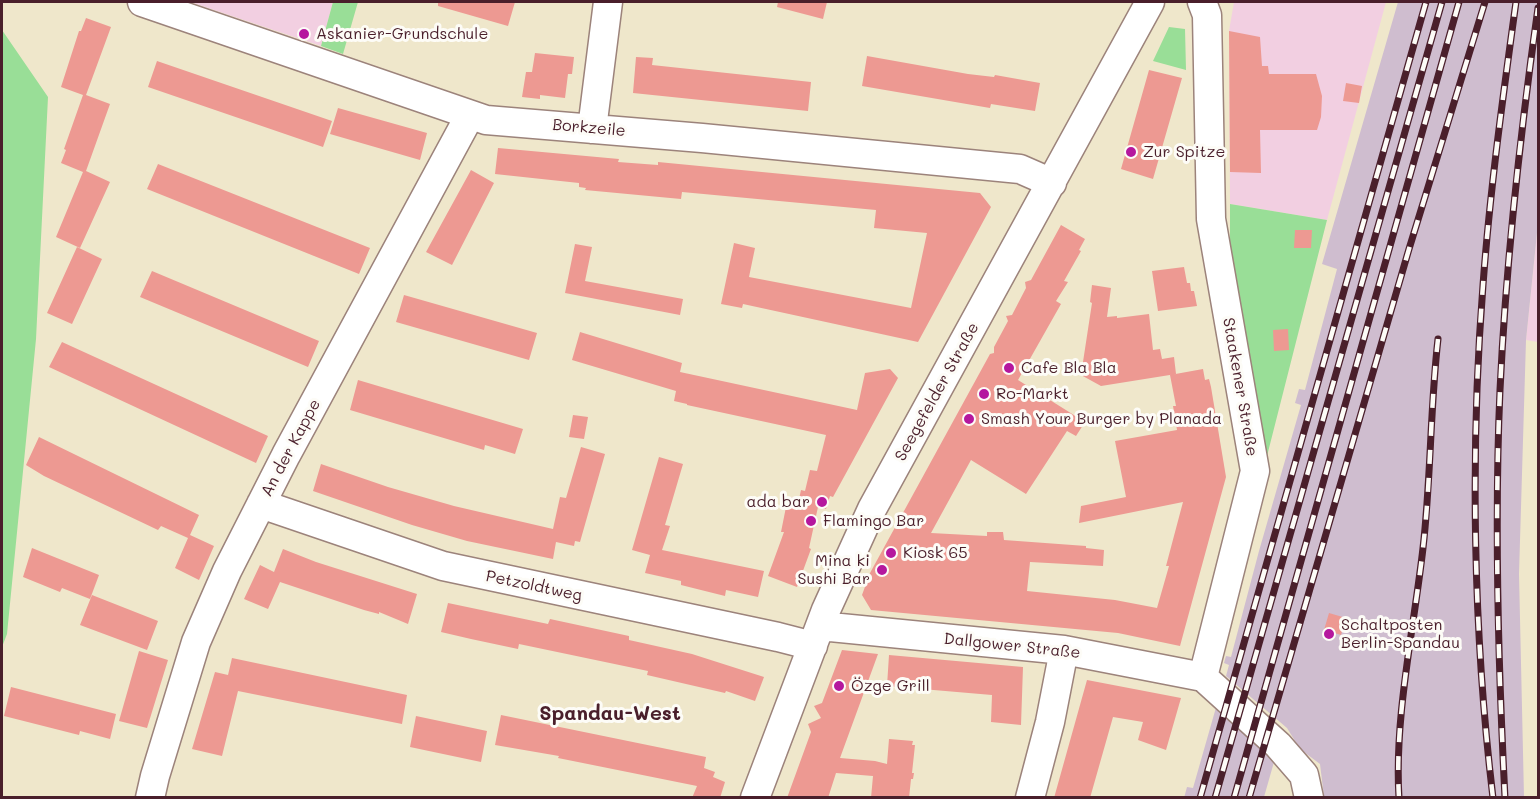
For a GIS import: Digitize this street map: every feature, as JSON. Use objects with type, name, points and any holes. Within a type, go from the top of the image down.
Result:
[{"type":"street","name":"Borkzeile","points":[[142,2],[486,120],[1020,169],[1052,183]]},
{"type":"street","points":[[592,129],[608,2]]},
{"type":"street","name":"Seegefelder Straße","points":[[755,798],[817,636],[872,509],[1150,2]]},
{"type":"street","name":"Staakener Straße","points":[[1202,2],[1207,15],[1211,219],[1255,471],[1203,677]]},
{"type":"street","name":"An der Kappe","points":[[150,798],[196,642],[227,571],[470,116]]},
{"type":"street","name":"Petzoldtweg","points":[[261,504],[443,566],[778,637],[817,636]]},
{"type":"street","name":"Dallgower Straße","points":[[817,636],[1064,650],[1203,677]]},
{"type":"street","points":[[1030,798],[1050,722],[1064,650]]},
{"type":"street","points":[[1203,677],[1278,745],[1304,775],[1309,798]]},
{"type":"shaded area","name":"Askanier-Grundschule","points":[[190,2],[333,2],[321,46]]},
{"type":"shaded area","points":[[1234,2],[1386,2],[1327,220],[1230,204],[1229,31]]},
{"type":"shaded area","points":[[1398,2],[1538,2],[1538,223],[1526,340],[1519,574],[1524,797],[1324,797],[1320,764],[1300,749],[1287,728],[1226,676],[1229,665],[1224,663],[1226,656],[1231,657],[1301,405],[1295,403],[1299,389],[1305,390],[1337,269],[1322,264]]},
{"type":"shaded area","points":[[1538,223],[1538,342],[1526,340]]},
{"type":"shaded area","points":[[1217,704],[1276,755],[1264,797],[1184,798],[1187,787],[1193,788]]},
{"type":"green space","points":[[333,2],[358,2],[343,54],[321,46]]},
{"type":"green space","points":[[1169,27],[1185,29],[1186,70],[1153,61]]},
{"type":"green space","points":[[2,30],[48,97],[36,339],[7,634],[2,647]]},
{"type":"green space","points":[[1230,204],[1327,220],[1267,456],[1230,248]]},
{"type":"building","points":[[438,2],[515,2],[508,26],[438,6]]},
{"type":"building","points":[[778,2],[827,2],[823,19],[777,7]]},
{"type":"building","points":[[86,18],[111,27],[86,95],[110,104],[86,171],[110,182],[80,248],[56,237],[83,172],[61,163],[83,95],[61,87],[79,31]]},
{"type":"building","points":[[1229,31],[1260,37],[1262,66],[1268,66],[1269,74],[1316,74],[1322,96],[1321,117],[1317,130],[1260,130],[1261,173],[1230,172]]},
{"type":"building","points":[[535,53],[574,57],[572,74],[568,74],[565,98],[540,95],[540,99],[522,97],[526,72],[532,72]]},
{"type":"building","points":[[867,56],[968,74],[994,77],[995,75],[1040,83],[1035,111],[991,104],[990,108],[862,86]]},
{"type":"building","points":[[636,57],[653,58],[652,65],[811,82],[808,111],[633,93]]},
{"type":"building","points":[[157,61],[332,121],[323,147],[148,87]]},
{"type":"building","points":[[1149,70],[1182,78],[1153,179],[1121,169]]},
{"type":"building","points":[[1346,83],[1362,86],[1359,103],[1343,101]]},
{"type":"building","points":[[338,108],[427,133],[420,160],[330,134]]},
{"type":"building","points":[[498,148],[619,159],[618,162],[658,165],[658,162],[980,193],[991,207],[918,342],[743,304],[742,308],[721,304],[734,243],[755,248],[749,277],[911,308],[927,233],[874,228],[876,210],[682,192],[681,199],[585,190],[586,188],[579,187],[579,183],[495,174]]},
{"type":"building","points":[[158,164],[370,248],[359,274],[147,189]]},
{"type":"building","points":[[471,170],[494,183],[452,265],[426,252]]},
{"type":"building","points":[[1061,225],[1085,239],[1064,281],[1068,282],[1056,301],[1061,304],[1018,380],[1085,422],[1076,436],[1067,431],[1026,494],[971,460],[931,533],[987,536],[987,532],[1003,532],[1004,540],[1086,546],[1086,548],[1104,550],[1103,566],[1030,562],[1027,591],[1115,600],[1157,608],[1183,502],[1079,523],[1081,506],[1126,497],[1115,441],[1177,430],[1173,406],[1176,406],[1170,375],[1203,369],[1205,380],[1209,379],[1211,387],[1226,477],[1180,646],[1118,633],[871,610],[862,595],[870,573],[990,354],[994,353],[994,347],[1008,321],[1006,316],[1012,315],[1026,288],[1025,282],[1031,280]]},
{"type":"building","points":[[1295,230],[1312,230],[1311,248],[1294,248]]},
{"type":"building","points":[[575,244],[592,247],[585,281],[683,299],[680,315],[565,293]]},
{"type":"building","points":[[77,247],[102,259],[72,324],[47,313]]},
{"type":"building","points":[[1184,267],[1187,283],[1190,283],[1191,291],[1194,291],[1197,306],[1158,311],[1152,271]]},
{"type":"building","points":[[152,271],[319,341],[308,367],[140,297]]},
{"type":"building","points":[[1092,285],[1111,288],[1107,317],[1149,314],[1153,350],[1160,349],[1162,359],[1174,357],[1176,374],[1101,386],[1081,375],[1092,303],[1090,302]]},
{"type":"building","points":[[404,295],[537,333],[529,360],[396,322]]},
{"type":"building","points":[[1288,329],[1289,350],[1274,351],[1273,330]]},
{"type":"building","points":[[580,332],[682,363],[680,372],[857,410],[865,373],[890,369],[898,378],[833,497],[830,496],[826,509],[818,507],[809,548],[811,549],[797,587],[768,576],[784,532],[781,532],[788,497],[799,499],[801,490],[805,491],[810,470],[817,471],[826,435],[687,405],[674,401],[676,391],[572,360]]},
{"type":"building","points":[[62,342],[268,436],[256,463],[49,367]]},
{"type":"building","points":[[358,380],[523,429],[515,454],[485,445],[484,450],[350,410]]},
{"type":"building","points":[[573,415],[588,417],[584,439],[569,437]]},
{"type":"building","points":[[39,437],[199,515],[190,535],[214,546],[199,580],[175,568],[188,538],[161,526],[158,530],[44,476],[26,465]]},
{"type":"building","points":[[581,447],[605,454],[580,542],[575,541],[574,546],[556,542],[553,559],[467,541],[313,491],[321,464],[454,506],[553,529],[560,497],[566,498]]},
{"type":"building","points":[[659,457],[683,464],[665,525],[670,526],[662,550],[764,571],[758,597],[726,590],[725,596],[681,585],[681,581],[645,573],[650,555],[632,550]]},
{"type":"building","points":[[32,548],[99,575],[90,599],[62,588],[60,592],[23,577]]},
{"type":"building","points":[[283,549],[316,562],[417,594],[408,624],[379,612],[379,614],[364,610],[280,582],[268,609],[244,599],[260,565],[274,572]]},
{"type":"building","points":[[92,595],[158,621],[147,650],[80,625]]},
{"type":"building","points":[[448,603],[548,624],[550,619],[629,636],[629,640],[692,654],[764,677],[755,701],[726,691],[725,693],[647,675],[648,671],[519,644],[518,649],[441,632]]},
{"type":"building","points":[[1329,613],[1346,618],[1341,635],[1324,630]]},
{"type":"building","points":[[842,650],[878,654],[840,758],[887,764],[889,739],[913,741],[912,745],[915,745],[912,773],[914,773],[909,798],[871,798],[873,776],[836,773],[828,798],[787,798],[811,732],[808,724],[821,718],[814,706],[822,703]]},
{"type":"building","points":[[139,651],[168,660],[147,728],[119,721]]},
{"type":"building","points":[[889,655],[1023,667],[1021,725],[991,722],[992,695],[887,686]]},
{"type":"building","points":[[232,658],[407,695],[402,724],[238,691],[222,756],[192,749],[215,672],[228,675]]},
{"type":"building","points":[[1087,680],[1181,698],[1166,750],[1138,740],[1143,722],[1113,717],[1090,798],[1054,798]]},
{"type":"building","points":[[11,687],[116,714],[110,739],[80,731],[79,735],[4,716]]},
{"type":"building","points":[[501,715],[706,757],[704,768],[715,772],[713,777],[725,782],[720,798],[692,798],[697,786],[558,758],[559,756],[495,745]]},
{"type":"building","points":[[416,716],[487,731],[481,762],[410,747]]},
{"type":"railway","points":[[1200,798],[1426,2]]},
{"type":"railway","points":[[1215,798],[1442,2]]},
{"type":"railway","points":[[1234,798],[1459,2]]},
{"type":"railway","points":[[1249,798],[1409,249],[1485,2]]},
{"type":"railway","points":[[1493,798],[1486,735],[1478,606],[1476,412],[1489,214],[1516,2]]},
{"type":"railway","points":[[1505,798],[1498,594],[1497,492],[1500,390],[1514,199],[1538,8]]},
{"type":"railway","points":[[1399,798],[1399,736],[1426,522],[1438,339]]},
{"type":"place","name":"Askanier-Grundschule","points":[[304,34]]},
{"type":"place","name":"Zur Spitze","points":[[1131,152]]},
{"type":"place","name":"Cafe Bla Bla","points":[[1009,368]]},
{"type":"place","name":"Ro-Markt","points":[[984,394]]},
{"type":"place","name":"Smash Your Burger by Planada","points":[[969,419]]},
{"type":"place","name":"ada bar","points":[[822,502]]},
{"type":"place","name":"Flamingo Bar","points":[[811,521]]},
{"type":"place","name":"Kiosk 65","points":[[891,553]]},
{"type":"place","name":"Mina ki Sushi Bar","points":[[882,570]]},
{"type":"place","name":"Schaltposten Berlin-Spandau","points":[[1329,634]]},
{"type":"place","name":"Özge Grill","points":[[839,686]]},
{"type":"district","name":"Spandau-West","points":[[610,714]]}]
